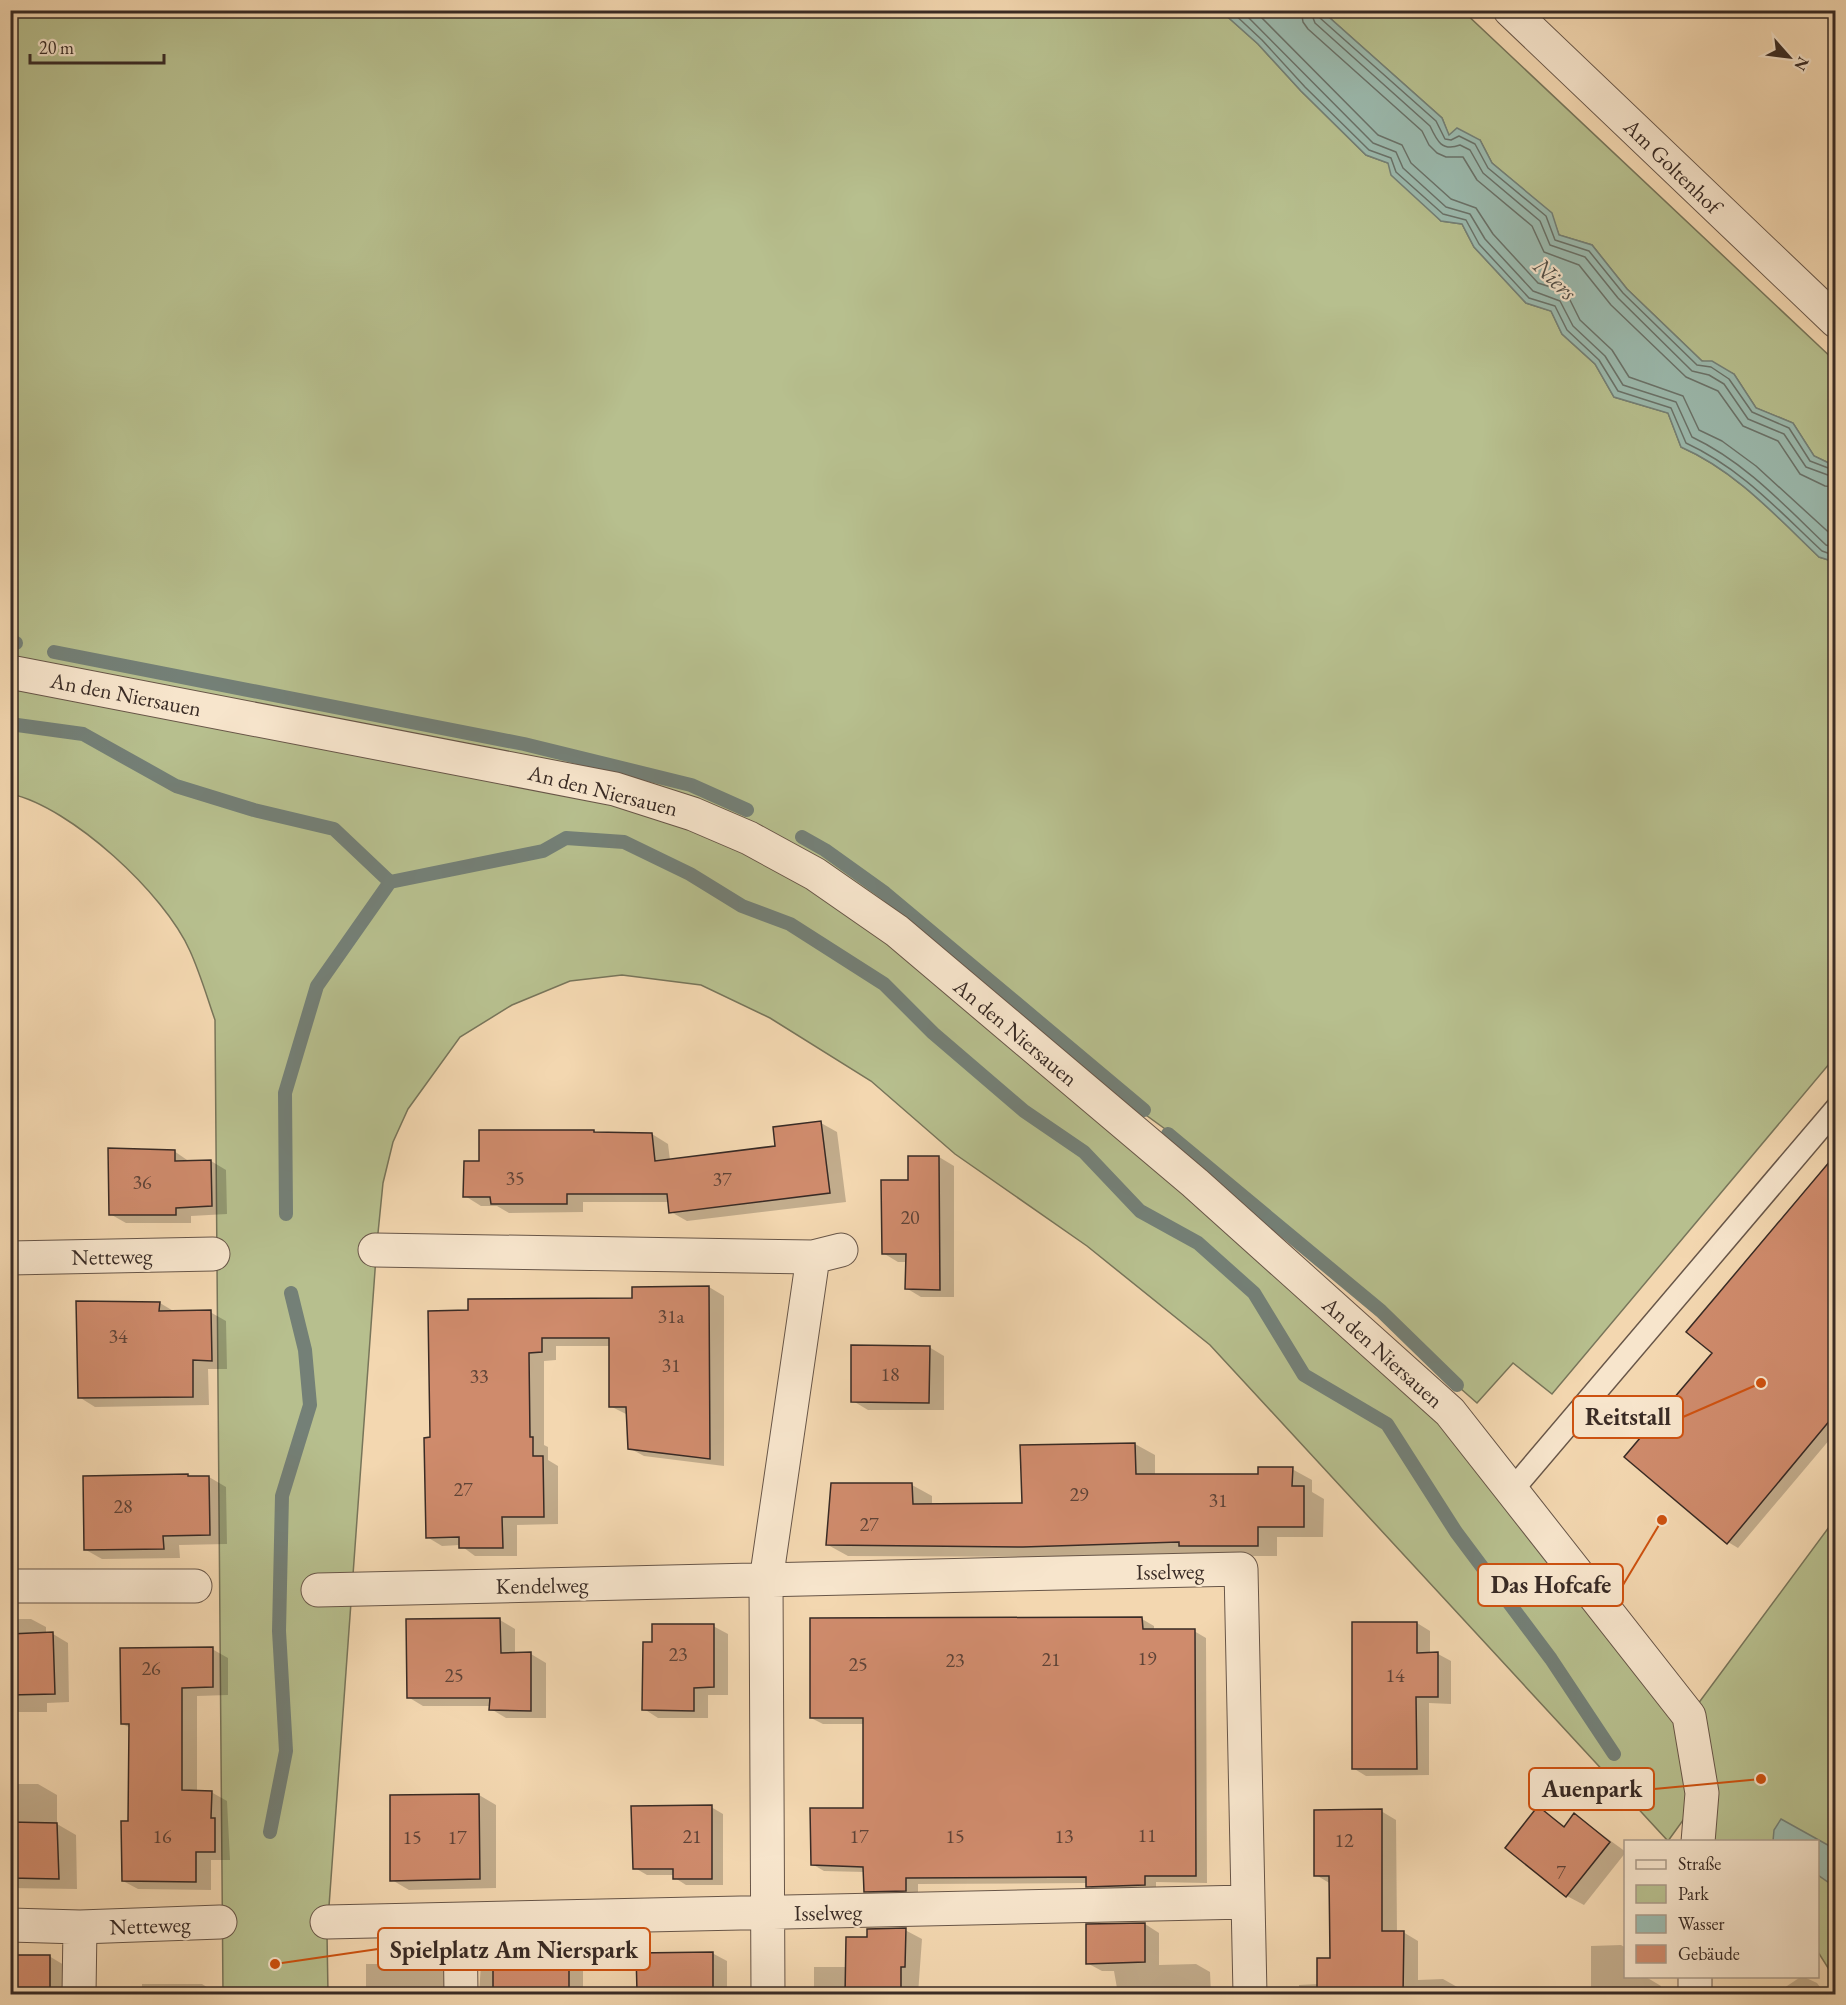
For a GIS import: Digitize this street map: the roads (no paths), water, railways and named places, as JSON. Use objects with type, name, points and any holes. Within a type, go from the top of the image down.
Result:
[{"type":"street","name":"Am Goltenhof","points":[[1510,10],[1836,321]]},
{"type":"street","name":"An den Niersauen","points":[[10,672],[615,789],[693,814],[749,838],[815,874],[897,931],[1194,1183],[1450,1412],[1513,1489],[1689,1716],[1702,1793],[1698,1840]]},
{"type":"street","points":[[375,1250],[827,1253],[766,1581],[768,1995]]},
{"type":"street","name":"Netteweg","points":[[10,1258],[213,1254]]},
{"type":"street","name":"Isselweg","points":[[766,1581],[1241,1569],[1250,1995]]},
{"type":"street","name":"Kendelweg","points":[[318,1590],[766,1581]]},
{"type":"street","points":[[10,1586],[195,1586]]},
{"type":"street","name":"Isselweg","points":[[767,1914],[1248,1902]]},
{"type":"street","points":[[327,1922],[767,1914]]},
{"type":"street","points":[[460,1920],[461,1995]]},
{"type":"street","name":"Netteweg","points":[[10,1925],[80,1927],[220,1922]]},
{"type":"street","name":"Netteweg","points":[[79,1995],[80,1927]]},
{"type":"street","points":[[1695,1978],[1695,1995]]},
{"type":"lane","points":[[1513,1489],[1836,1108]]},
{"type":"water","name":"Niers","points":[[1221,11],[1322,11],[1442,118],[1449,135],[1457,128],[1480,140],[1492,163],[1552,213],[1559,235],[1592,245],[1627,289],[1702,361],[1712,361],[1734,374],[1756,408],[1793,423],[1814,456],[1835,466],[1835,562],[1819,557],[1771,511],[1720,469],[1681,447],[1668,413],[1614,397],[1595,364],[1562,334],[1551,311],[1526,303],[1474,247],[1462,224],[1441,221],[1391,175],[1388,163],[1366,155],[1301,91],[1258,44]]},
{"type":"water","points":[[1781,1819],[1819,1840],[1773,1840],[1774,1830]]},
{"type":"water","points":[[1819,1840],[1835,1849],[1835,1887],[1819,1876]]},
{"type":"waterway","points":[[10,643],[16,643]]},
{"type":"waterway","points":[[54,652],[524,744],[691,785],[747,810]]},
{"type":"waterway","points":[[10,724],[83,734],[176,786],[254,810],[334,829],[390,882]]},
{"type":"waterway","points":[[802,837],[825,850],[885,893],[1144,1110]]},
{"type":"waterway","points":[[286,1214],[285,1093],[317,986],[390,882],[543,851],[566,838],[624,842],[690,874],[742,906],[790,924],[884,984],[933,1033],[1024,1111],[1084,1152],[1140,1211],[1198,1243],[1254,1293],[1304,1375],[1387,1424],[1456,1532],[1551,1659],[1614,1754]]},
{"type":"waterway","points":[[1168,1134],[1381,1311],[1457,1385]]},
{"type":"waterway","points":[[270,1832],[286,1751],[279,1631],[282,1496],[310,1405],[305,1350],[291,1293]]},
{"type":"place","name":"Reitstall","points":[[1761,1383]]},
{"type":"place","name":"Das Hofcafe","points":[[1662,1520]]},
{"type":"place","name":"Auenpark","points":[[1761,1779]]},
{"type":"place","name":"Spielplatz Am Nierspark","points":[[275,1964]]}]
